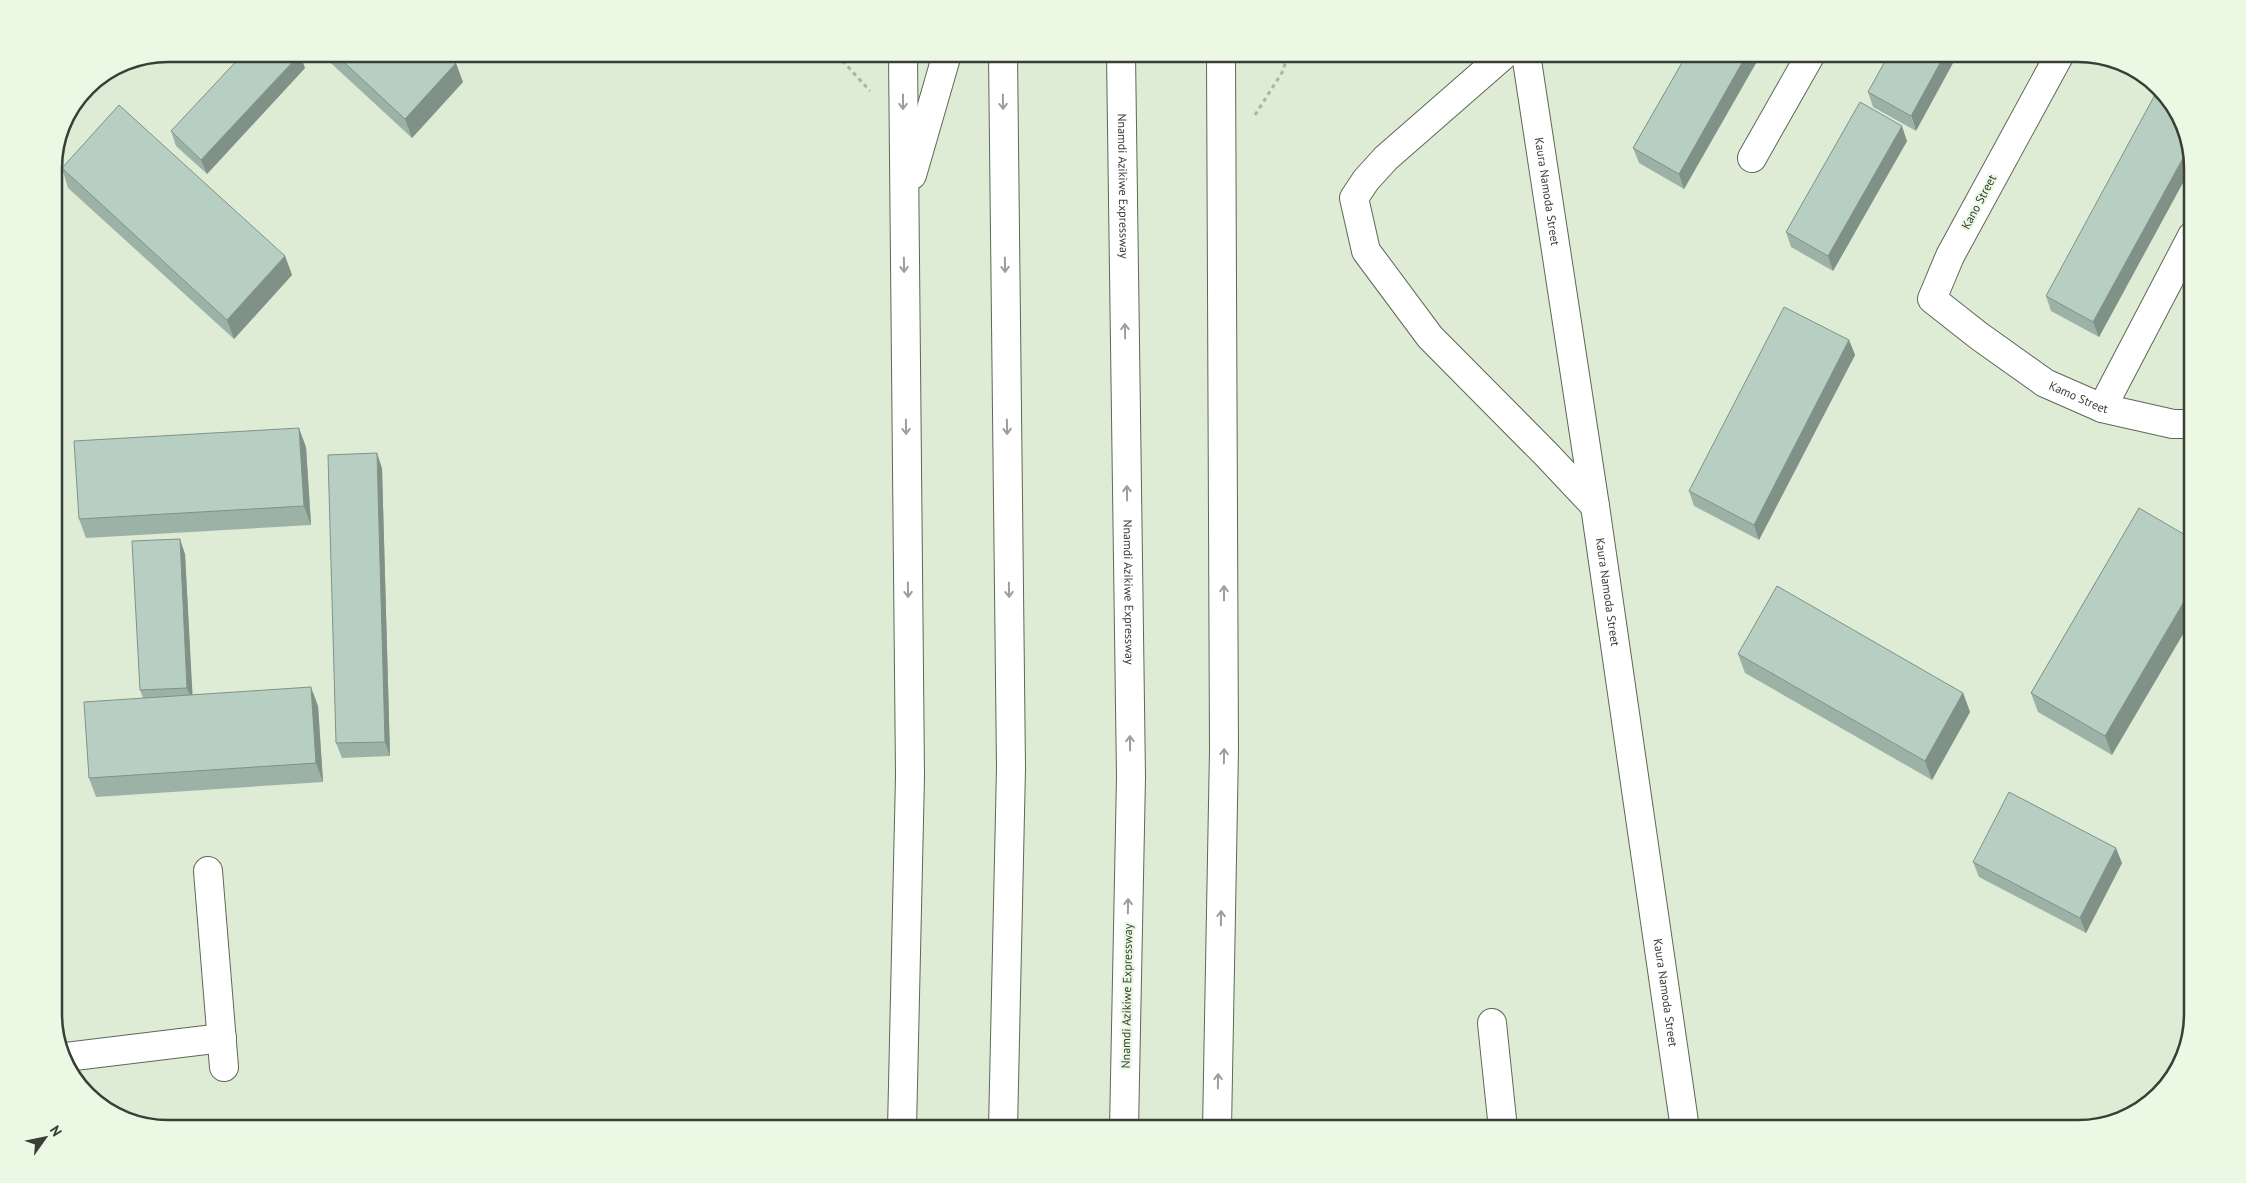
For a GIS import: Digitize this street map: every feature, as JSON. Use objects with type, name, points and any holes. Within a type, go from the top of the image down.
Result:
[{"type":"main road","points":[[902,1120],[910,776],[903,62]]},
{"type":"main road","points":[[903,204],[945,62]]},
{"type":"main road","points":[[1002,62],[1011,768],[1003,1120]]},
{"type":"main road","name":"Nnamdi Azikiwe Expressway","points":[[1121,62],[1131,777],[1124,1120]]},
{"type":"main road","points":[[1217,1120],[1224,749],[1221,62]]},
{"type":"main road","points":[[1496,62],[1386,158],[1366,180],[1354,198],[1366,251],[1430,337],[1595,506]]},
{"type":"main road","name":"Kaura Namoda Street","points":[[1527,62],[1595,506],[1685,1120]]},
{"type":"main road","points":[[1752,158],[1806,62]]},
{"type":"main road","name":"Kano Street","points":[[1979,336],[1932,299],[1950,256],[2056,62]]},
{"type":"main road","points":[[2102,408],[2183,253]]},
{"type":"main road","name":"Kamo Street","points":[[1979,336],[2045,382],[2102,408],[2173,424],[2183,424]]},
{"type":"main road","points":[[208,871],[224,1067]]},
{"type":"main road","points":[[1492,1023],[1502,1120]]},
{"type":"main road","points":[[71,1056],[222,1038]]},
{"type":"path","points":[[1251,121],[1283,71],[1286,62]]},
{"type":"building","points":[[236,62],[293,62],[201,160],[171,131]]},
{"type":"building","points":[[344,62],[456,63],[405,119]]},
{"type":"building","points":[[1682,62],[1742,62],[1679,174],[1633,148]]},
{"type":"building","points":[[1885,62],[1941,62],[1911,116],[1868,92]]},
{"type":"building","points":[[2154,96],[2173,122],[2178,134],[2183,159],[2093,322],[2046,296]]},
{"type":"building","points":[[1860,102],[1902,126],[1828,256],[1786,232]]},
{"type":"building","points":[[119,105],[285,256],[227,320],[63,167]]},
{"type":"building","points":[[1784,307],[1849,340],[1754,525],[1689,491]]},
{"type":"building","points":[[299,428],[304,506],[79,519],[74,441]]},
{"type":"building","points":[[377,453],[385,742],[336,743],[328,455]]},
{"type":"building","points":[[2139,508],[2183,534],[2184,602],[2105,736],[2031,693]]},
{"type":"building","points":[[180,539],[187,688],[140,690],[132,541]]},
{"type":"building","points":[[1777,586],[1963,693],[1925,761],[1738,654]]},
{"type":"building","points":[[311,687],[316,763],[89,778],[84,702]]},
{"type":"building","points":[[2009,792],[2116,848],[2080,918],[1973,862]]}]
